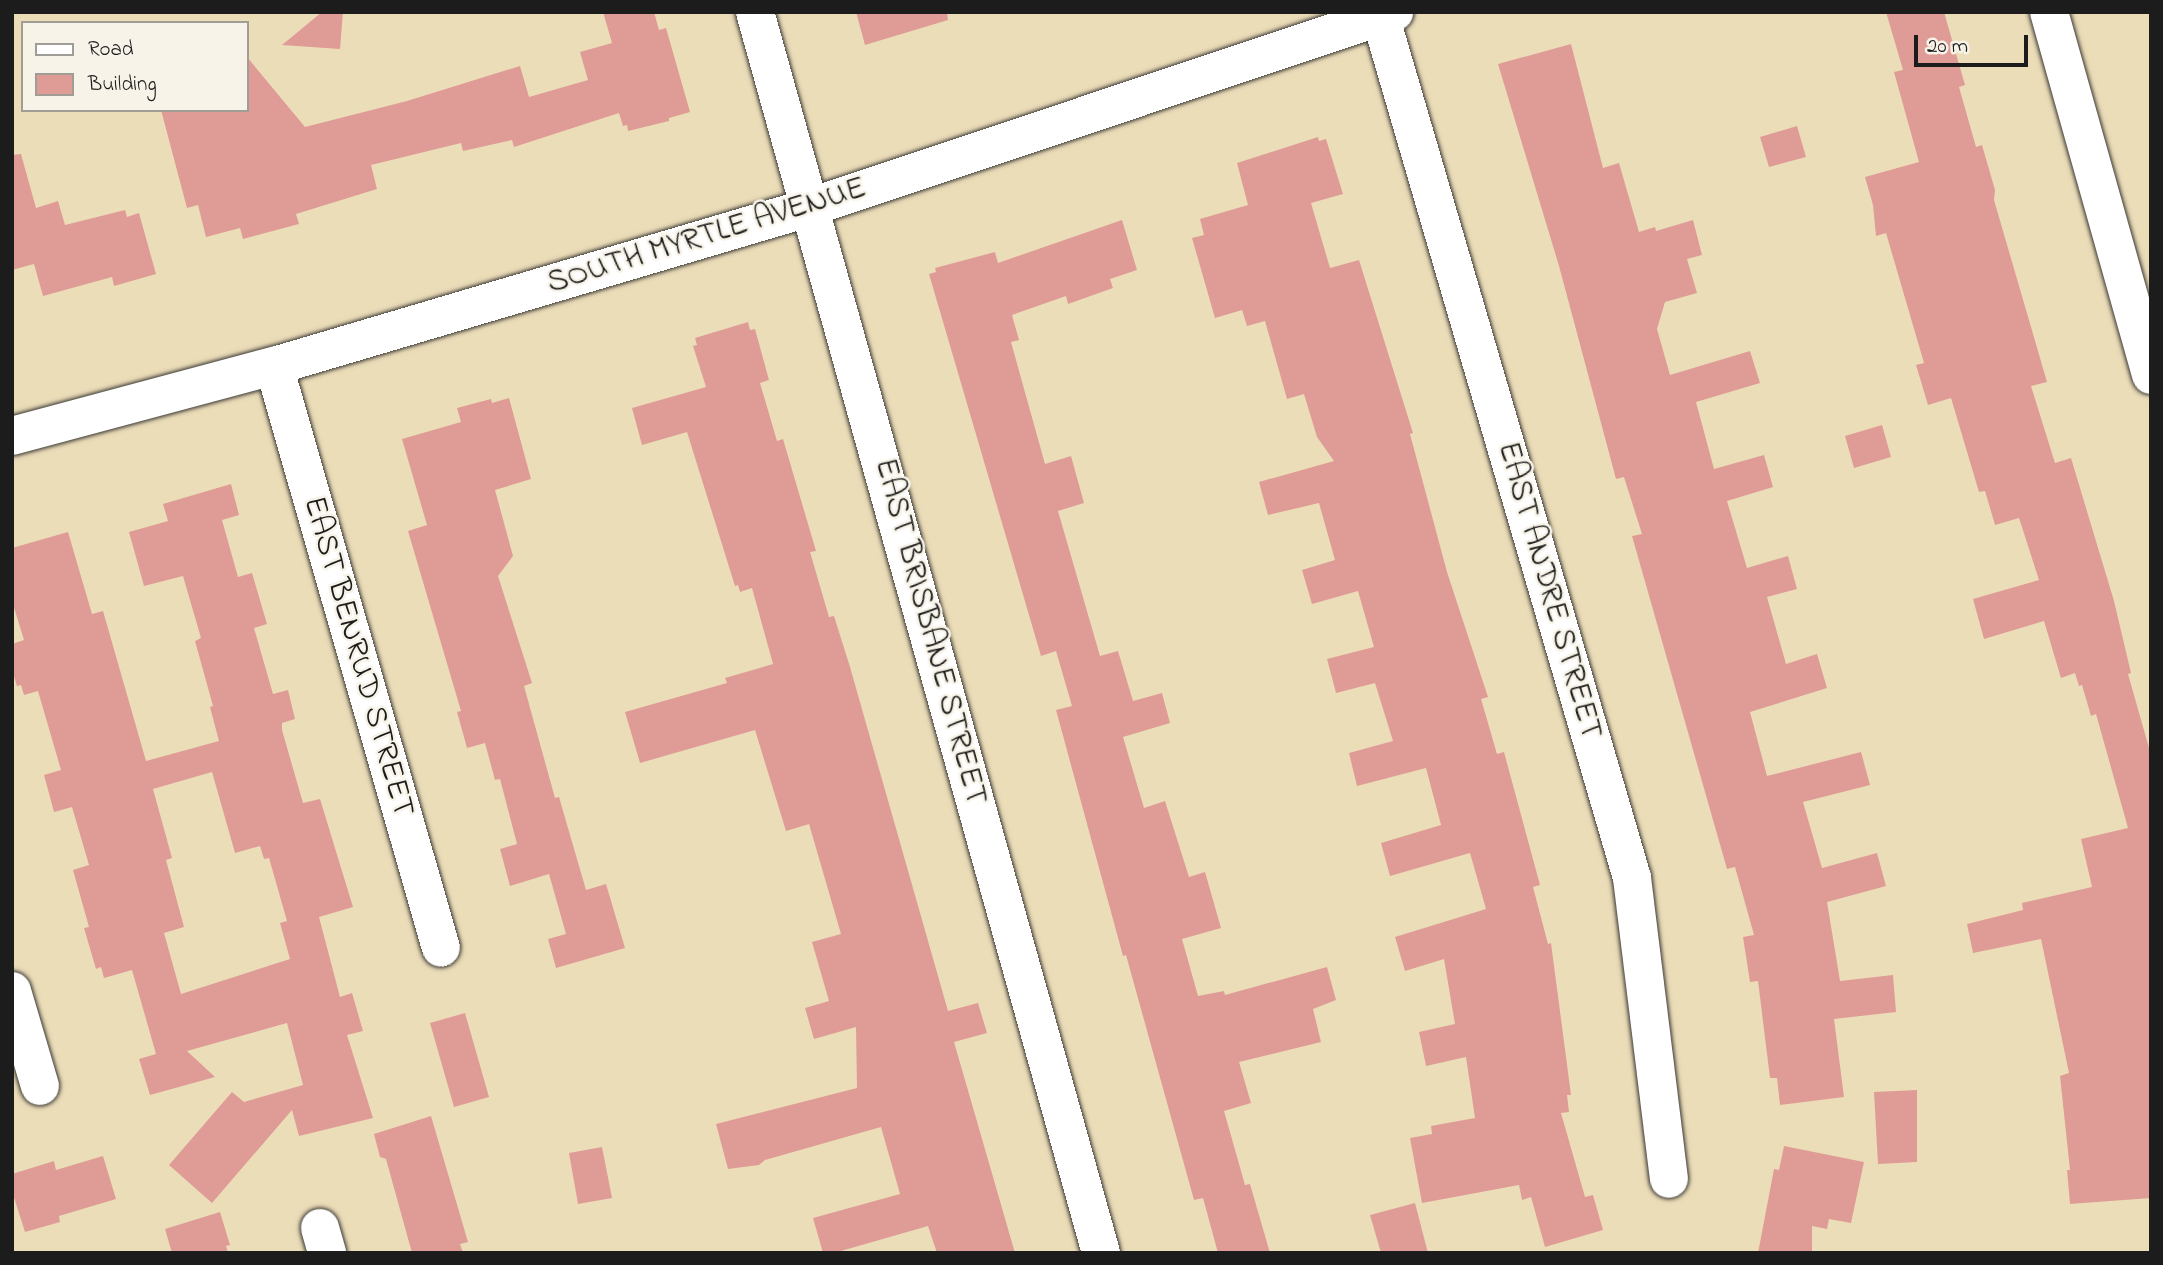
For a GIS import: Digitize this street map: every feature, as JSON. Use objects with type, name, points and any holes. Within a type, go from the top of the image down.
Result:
[{"type":"street","name":"EAST BRISBANE STREET","points":[[755,12],[1101,1253]]},
{"type":"street","points":[[2049,12],[2151,375]]},
{"type":"street","name":"SOUTH MYRTLE AVENUE","points":[[12,436],[274,366],[811,207],[1384,14]]},
{"type":"street","name":"EAST ANDRE STREET","points":[[1384,14],[1632,878],[1670,1179]]},
{"type":"street","name":"EAST BENRUD STREET","points":[[274,366],[441,948]]},
{"type":"street","points":[[12,991],[40,1086]]},
{"type":"building","points":[[322,12],[343,12],[340,49],[282,45]]},
{"type":"building","points":[[603,12],[654,12],[659,30],[666,28],[690,112],[669,118],[669,121],[628,131],[627,125],[623,126],[619,113],[514,147],[512,140],[463,151],[461,143],[371,165],[377,189],[296,214],[299,224],[243,239],[240,228],[206,237],[198,205],[187,208],[162,112],[248,112],[248,58],[305,127],[407,101],[520,66],[529,97],[588,80],[580,52],[612,43]]},
{"type":"building","points":[[856,12],[947,12],[948,20],[865,45]]},
{"type":"building","points":[[1886,12],[1944,12],[1965,85],[1959,87],[1976,147],[1982,145],[1995,190],[1994,200],[2047,382],[2031,386],[2055,463],[2071,458],[2114,601],[2131,673],[2128,674],[2151,755],[2151,1198],[2070,1204],[2067,1170],[2070,1170],[2060,1076],[2069,1073],[2041,939],[1973,953],[1967,924],[2023,910],[2022,903],[2092,887],[2081,839],[2128,828],[2096,714],[2091,716],[2082,685],[2079,686],[2075,673],[2061,678],[2044,621],[1984,639],[1973,599],[2039,580],[2019,518],[1995,525],[1985,491],[1979,492],[1951,398],[1928,405],[1916,365],[1924,363],[1886,233],[1876,236],[1873,205],[1865,177],[1919,162],[1894,72],[1903,70]]},
{"type":"building","points":[[1571,44],[1603,168],[1619,163],[1639,232],[1655,227],[1656,231],[1693,220],[1702,255],[1687,259],[1697,293],[1665,302],[1657,329],[1670,375],[1750,351],[1760,383],[1696,402],[1714,469],[1764,455],[1773,487],[1727,501],[1747,568],[1788,556],[1797,589],[1767,597],[1786,664],[1817,654],[1827,688],[1750,712],[1767,776],[1861,752],[1870,785],[1803,802],[1822,868],[1877,853],[1886,886],[1827,902],[1840,981],[1893,975],[1896,1012],[1834,1019],[1844,1097],[1780,1105],[1777,1078],[1770,1078],[1758,981],[1750,982],[1743,937],[1754,935],[1735,867],[1727,869],[1632,536],[1642,534],[1624,477],[1616,479],[1559,266],[1498,64]]},
{"type":"building","points":[[1797,126],[1806,157],[1769,167],[1760,137]]},
{"type":"building","points":[[1318,137],[1319,141],[1326,139],[1343,194],[1311,203],[1330,268],[1359,260],[1413,433],[1410,434],[1447,572],[1488,697],[1481,699],[1497,754],[1504,752],[1540,885],[1533,887],[1548,944],[1551,943],[1571,1095],[1567,1095],[1569,1112],[1561,1113],[1585,1197],[1593,1195],[1603,1230],[1545,1247],[1531,1197],[1522,1200],[1519,1185],[1422,1203],[1410,1138],[1432,1134],[1431,1126],[1475,1118],[1466,1057],[1426,1066],[1419,1032],[1455,1024],[1444,959],[1405,971],[1395,937],[1486,909],[1470,853],[1390,876],[1381,843],[1441,825],[1426,768],[1357,786],[1349,753],[1393,741],[1375,683],[1336,693],[1327,659],[1374,647],[1358,591],[1312,604],[1302,570],[1335,560],[1319,503],[1268,515],[1259,482],[1334,461],[1317,437],[1304,394],[1287,399],[1265,321],[1247,326],[1242,310],[1215,318],[1192,238],[1204,235],[1200,219],[1248,205],[1237,163]]},
{"type":"building","points":[[21,154],[36,208],[58,201],[65,225],[125,210],[127,217],[139,213],[156,274],[114,286],[112,277],[43,296],[34,264],[12,270],[12,155]]},
{"type":"building","points":[[1122,220],[1137,270],[1110,279],[1113,288],[1068,304],[1066,296],[1012,315],[1019,340],[1011,342],[1045,464],[1071,456],[1084,503],[1058,511],[1100,656],[1118,651],[1133,701],[1162,693],[1170,723],[1123,737],[1144,808],[1165,801],[1189,877],[1205,872],[1221,928],[1182,939],[1198,996],[1224,991],[1225,995],[1327,967],[1336,1000],[1313,1009],[1321,1042],[1239,1062],[1251,1103],[1224,1111],[1245,1185],[1250,1184],[1270,1253],[1218,1253],[1203,1198],[1194,1200],[1126,955],[1123,956],[1056,710],[1072,706],[1056,651],[1041,656],[929,274],[936,272],[935,268],[995,252],[998,263]]},
{"type":"building","points":[[748,322],[750,330],[755,329],[769,380],[760,383],[777,441],[783,439],[816,551],[810,552],[829,617],[834,616],[850,667],[948,1011],[978,1003],[987,1033],[954,1042],[1015,1253],[937,1253],[928,1226],[834,1253],[823,1253],[813,1218],[900,1194],[881,1127],[765,1160],[759,1165],[728,1169],[716,1124],[857,1088],[856,1027],[814,1039],[805,1008],[829,1001],[812,942],[841,934],[809,824],[786,831],[755,730],[640,763],[625,712],[727,683],[725,678],[773,664],[752,588],[740,592],[738,585],[735,586],[687,432],[642,445],[632,408],[706,387],[693,346],[697,345],[695,338]]},
{"type":"building","points":[[509,398],[531,479],[495,490],[513,556],[498,576],[532,683],[524,686],[555,798],[559,797],[586,890],[606,884],[625,948],[556,968],[548,939],[566,934],[549,874],[510,886],[500,849],[517,844],[500,779],[495,780],[485,743],[467,748],[457,712],[461,711],[408,531],[427,525],[402,439],[461,422],[457,408],[491,399],[492,403]]},
{"type":"building","points":[[1882,425],[1891,457],[1854,468],[1845,436]]},
{"type":"building","points":[[231,484],[239,515],[222,520],[238,577],[252,573],[267,624],[254,628],[273,694],[288,690],[295,719],[282,723],[282,730],[303,803],[320,799],[353,907],[319,917],[340,997],[352,993],[363,1031],[347,1035],[373,1118],[299,1136],[292,1110],[212,1203],[169,1165],[232,1092],[244,1102],[303,1085],[287,1023],[187,1051],[215,1077],[150,1095],[139,1059],[156,1054],[132,970],[104,978],[101,967],[96,969],[84,928],[89,927],[73,870],[89,865],[72,807],[54,812],[44,775],[61,770],[38,691],[24,695],[21,685],[17,686],[12,670],[12,644],[24,640],[12,601],[12,548],[68,532],[92,614],[103,611],[146,761],[219,741],[210,707],[213,706],[195,641],[201,638],[183,576],[144,586],[129,532],[168,521],[163,504]],"holes":[[[212,772],[235,853],[260,846],[264,859],[269,858],[287,921],[280,923],[290,959],[181,994],[164,933],[184,927],[166,860],[172,858],[153,789]]]},
{"type":"building","points":[[465,1013],[489,1097],[454,1107],[430,1023]]},
{"type":"building","points":[[1917,1090],[1917,1162],[1878,1164],[1874,1092]]},
{"type":"building","points":[[431,1116],[468,1242],[460,1244],[463,1253],[412,1253],[386,1159],[380,1157],[374,1134]]},
{"type":"building","points":[[1784,1146],[1864,1162],[1851,1223],[1829,1219],[1827,1229],[1812,1226],[1812,1253],[1758,1253],[1774,1169],[1779,1170]]},
{"type":"building","points":[[602,1147],[612,1198],[578,1204],[569,1153]]},
{"type":"building","points":[[103,1156],[116,1199],[59,1216],[60,1222],[25,1232],[12,1191],[12,1174],[54,1161],[56,1170]]},
{"type":"building","points":[[1415,1203],[1428,1253],[1381,1253],[1370,1215]]},
{"type":"building","points":[[220,1212],[230,1245],[226,1246],[228,1253],[172,1253],[165,1229]]}]
